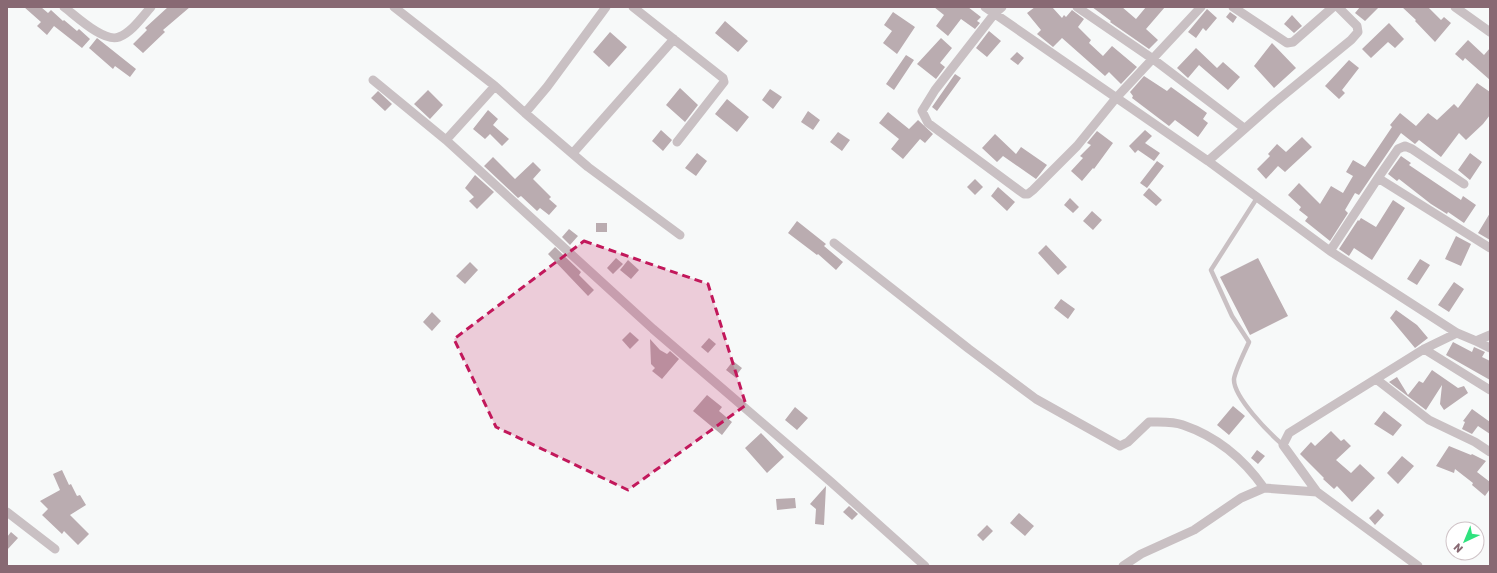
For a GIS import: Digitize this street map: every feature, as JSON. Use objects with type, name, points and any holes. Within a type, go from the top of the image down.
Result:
[{"type":"street","points":[[64,7],[104,37],[118,38],[128,31],[151,7]]},
{"type":"street","points":[[394,7],[495,86],[588,167],[680,235]]},
{"type":"street","points":[[525,113],[547,87],[605,11],[606,7]]},
{"type":"street","points":[[633,7],[723,78],[724,82],[677,142]]},
{"type":"street","points":[[985,7],[998,10],[1116,98],[1208,161],[1330,251],[1457,333],[1490,348]]},
{"type":"street","points":[[1077,7],[1153,59],[1244,128]]},
{"type":"street","points":[[998,10],[935,90],[922,111],[928,123],[1024,194],[1028,194],[1077,146],[1116,98],[1200,7]]},
{"type":"street","points":[[1233,7],[1287,42],[1293,42],[1330,10]]},
{"type":"street","points":[[1318,7],[1330,10]]},
{"type":"street","points":[[1208,161],[1244,128],[1351,40],[1358,32],[1357,26],[1338,7]]},
{"type":"street","points":[[1456,7],[1490,32]]},
{"type":"street","points":[[573,154],[674,39]]},
{"type":"street","points":[[373,80],[446,140],[653,329],[832,482],[925,566]]},
{"type":"street","points":[[446,140],[495,86]]},
{"type":"street","points":[[1330,251],[1378,178],[1398,150],[1405,146],[1412,149],[1464,184]]},
{"type":"street","points":[[1378,178],[1490,248]]},
{"type":"street","points":[[834,243],[969,349],[1036,399],[1120,446],[1128,442],[1149,422],[1182,424],[1223,445],[1249,467],[1264,488]]},
{"type":"street","points":[[1418,566],[1317,492],[1283,445],[1289,433],[1424,349],[1457,333]]},
{"type":"street","points":[[1476,341],[1490,335]]},
{"type":"street","points":[[1424,349],[1490,390]]},
{"type":"street","points":[[1376,379],[1429,420],[1475,442],[1490,452]]},
{"type":"street","points":[[1123,566],[1141,554],[1194,530],[1241,498],[1264,488],[1317,492]]},
{"type":"street","points":[[7,512],[55,549]]},
{"type":"lane","points":[[1257,198],[1211,270],[1232,316],[1249,342],[1234,380],[1238,394],[1270,434],[1283,445]]},
{"type":"highlighted area","points":[[584,241],[708,284],[746,405],[628,490],[496,427],[454,339]]},
{"type":"building","points":[[24,7],[41,7],[48,13],[51,10],[63,21],[64,20],[77,31],[79,29],[90,39],[82,48],[54,26],[47,35],[37,26],[41,22]]},
{"type":"building","points":[[168,7],[190,7],[163,30],[165,32],[143,53],[133,44],[147,30],[145,28]]},
{"type":"building","points":[[934,7],[968,7],[981,17],[977,21],[980,23],[975,29],[961,19],[948,36],[936,26],[944,15]]},
{"type":"building","points":[[1035,7],[1052,7],[1062,18],[1064,15],[1066,17],[1072,10],[1084,19],[1078,27],[1091,40],[1089,43],[1103,56],[1112,46],[1137,67],[1121,84],[1109,72],[1105,76],[1062,38],[1053,47],[1037,34],[1041,30],[1027,13]]},
{"type":"building","points":[[1092,7],[1122,7],[1136,19],[1146,7],[1165,7],[1146,29],[1158,40],[1149,49],[1110,22],[1111,21]]},
{"type":"building","points":[[1360,7],[1379,7],[1365,21],[1355,13]]},
{"type":"building","points":[[1402,7],[1428,7],[1441,20],[1444,17],[1451,23],[1435,42],[1415,21],[1416,20]]},
{"type":"building","points":[[1207,9],[1217,18],[1206,31],[1203,28],[1196,38],[1188,32]]},
{"type":"building","points":[[893,12],[915,27],[897,54],[883,43],[892,31],[884,25]]},
{"type":"building","points":[[1230,12],[1237,17],[1233,23],[1226,17]]},
{"type":"building","points":[[1292,15],[1302,26],[1294,33],[1284,24]]},
{"type":"building","points":[[725,21],[748,41],[738,52],[715,33]]},
{"type":"building","points":[[1389,23],[1404,39],[1395,48],[1388,42],[1371,58],[1362,49]]},
{"type":"building","points":[[989,31],[1001,41],[987,57],[976,48]]},
{"type":"building","points":[[610,32],[627,47],[609,67],[593,52]]},
{"type":"building","points":[[97,38],[136,69],[130,77],[115,66],[113,69],[89,48]]},
{"type":"building","points":[[941,38],[952,48],[940,63],[945,67],[936,79],[917,64]]},
{"type":"building","points":[[1468,40],[1484,55],[1490,48],[1490,80],[1465,58],[1463,61],[1455,54]]},
{"type":"building","points":[[1272,43],[1296,68],[1274,88],[1254,66]]},
{"type":"building","points":[[1196,48],[1217,68],[1223,62],[1240,77],[1228,90],[1199,65],[1188,78],[1177,68]]},
{"type":"building","points":[[1017,52],[1024,58],[1018,65],[1010,59]]},
{"type":"building","points":[[906,55],[914,60],[894,90],[886,84]]},
{"type":"building","points":[[1349,60],[1359,68],[1342,90],[1345,93],[1339,99],[1325,86]]},
{"type":"building","points":[[955,74],[961,78],[937,111],[932,107]]},
{"type":"building","points":[[1144,76],[1167,91],[1171,87],[1207,113],[1203,119],[1208,123],[1198,137],[1175,120],[1169,126],[1132,98],[1133,96],[1130,92]]},
{"type":"building","points":[[1477,83],[1490,92],[1490,115],[1466,140],[1459,133],[1441,157],[1419,140],[1415,144],[1401,133],[1359,195],[1355,193],[1345,210],[1348,213],[1330,241],[1305,221],[1308,217],[1299,210],[1301,207],[1288,195],[1299,183],[1320,204],[1331,186],[1343,193],[1353,176],[1346,172],[1353,160],[1365,167],[1392,127],[1390,125],[1400,113],[1416,126],[1428,113],[1437,120],[1454,104],[1458,108]]},
{"type":"building","points":[[680,88],[698,105],[685,122],[666,105]]},
{"type":"building","points":[[770,89],[782,97],[773,109],[762,100]]},
{"type":"building","points":[[428,90],[443,105],[430,119],[414,104]]},
{"type":"building","points":[[378,91],[392,104],[385,111],[371,98]]},
{"type":"building","points":[[727,99],[749,117],[737,132],[715,114]]},
{"type":"building","points":[[488,110],[498,119],[493,125],[509,139],[502,146],[490,134],[485,139],[473,129]]},
{"type":"building","points":[[808,111],[820,120],[813,130],[801,122]]},
{"type":"building","points":[[888,112],[909,129],[918,120],[933,134],[925,143],[920,139],[903,159],[891,149],[899,139],[879,123]]},
{"type":"building","points":[[661,130],[672,140],[663,151],[652,141]]},
{"type":"building","points":[[1145,130],[1152,136],[1145,143],[1160,153],[1154,161],[1138,150],[1135,153],[1129,146]]},
{"type":"building","points":[[1097,131],[1113,143],[1094,169],[1093,168],[1082,181],[1071,171],[1083,158],[1080,156],[1091,145],[1087,143]]},
{"type":"building","points":[[838,132],[850,140],[842,151],[830,142]]},
{"type":"building","points":[[995,134],[1016,154],[1021,147],[1047,165],[1036,179],[1003,156],[997,162],[982,148]]},
{"type":"building","points":[[1302,137],[1312,147],[1285,172],[1278,166],[1266,179],[1257,169],[1270,156],[1268,154],[1277,144],[1286,152]]},
{"type":"building","points":[[697,153],[707,161],[696,176],[685,168]]},
{"type":"building","points":[[1470,153],[1482,162],[1470,180],[1458,170]]},
{"type":"building","points":[[1401,156],[1411,163],[1409,165],[1461,200],[1463,196],[1476,205],[1464,223],[1448,212],[1447,214],[1431,204],[1399,179],[1397,181],[1388,174]]},
{"type":"building","points":[[493,157],[515,179],[533,162],[541,170],[533,179],[551,197],[549,199],[557,206],[549,215],[540,208],[537,211],[521,196],[518,198],[484,166]]},
{"type":"building","points":[[1157,161],[1164,166],[1147,188],[1140,183]]},
{"type":"building","points":[[475,175],[494,192],[477,209],[469,201],[474,197],[465,188]]},
{"type":"building","points":[[975,179],[983,187],[975,195],[967,187]]},
{"type":"building","points":[[998,187],[1015,202],[1007,211],[991,196]]},
{"type":"building","points":[[1149,188],[1162,200],[1156,206],[1143,195]]},
{"type":"building","points":[[1070,198],[1079,207],[1073,213],[1064,205]]},
{"type":"building","points":[[1393,200],[1405,208],[1372,260],[1354,248],[1349,256],[1339,249],[1358,220],[1359,221],[1361,218],[1376,227]]},
{"type":"building","points":[[1092,211],[1102,220],[1093,230],[1083,221]]},
{"type":"building","points":[[1490,213],[1490,240],[1478,233]]},
{"type":"building","points":[[797,221],[826,244],[824,246],[843,262],[836,270],[818,254],[817,255],[788,233]]},
{"type":"building","points":[[596,223],[607,223],[607,232],[596,232]]},
{"type":"building","points":[[569,229],[578,236],[570,245],[562,237]]},
{"type":"building","points":[[1456,236],[1471,244],[1461,266],[1445,259]]},
{"type":"building","points":[[1046,245],[1067,267],[1058,275],[1038,253]]},
{"type":"building","points":[[555,247],[581,272],[579,275],[594,290],[588,296],[548,254]]},
{"type":"building","points":[[616,258],[623,264],[613,274],[607,268]]},
{"type":"building","points":[[1258,258],[1288,316],[1250,335],[1220,277]]},
{"type":"building","points":[[1420,259],[1430,265],[1417,285],[1407,279]]},
{"type":"building","points":[[628,260],[639,270],[631,279],[620,270]]},
{"type":"building","points":[[470,262],[478,270],[465,284],[456,276]]},
{"type":"building","points":[[1454,282],[1464,289],[1449,312],[1438,305]]},
{"type":"building","points":[[1061,299],[1075,309],[1068,319],[1054,308]]},
{"type":"building","points":[[1396,310],[1417,325],[1428,338],[1415,348],[1390,318]]},
{"type":"building","points":[[432,312],[441,321],[432,331],[423,322]]},
{"type":"building","points":[[630,332],[639,340],[630,349],[622,340]]},
{"type":"building","points":[[709,338],[716,344],[708,353],[701,347]]},
{"type":"building","points":[[650,339],[660,350],[667,354],[670,351],[679,359],[662,379],[652,371],[655,368],[651,364]]},
{"type":"building","points":[[1453,342],[1472,352],[1474,347],[1485,352],[1482,357],[1490,361],[1490,380],[1446,355]]},
{"type":"building","points":[[733,361],[742,368],[735,377],[726,370]]},
{"type":"building","points":[[1432,370],[1458,388],[1464,386],[1468,393],[1444,410],[1440,404],[1442,385],[1426,410],[1389,382],[1397,377],[1408,395],[1419,381],[1423,383]]},
{"type":"building","points":[[707,395],[722,407],[719,411],[732,422],[722,435],[693,411]]},
{"type":"building","points":[[1233,406],[1245,416],[1229,435],[1217,425]]},
{"type":"building","points":[[795,407],[808,418],[797,430],[785,420]]},
{"type":"building","points":[[1472,409],[1490,422],[1490,434],[1478,426],[1472,434],[1462,429],[1465,422],[1463,421]]},
{"type":"building","points":[[1384,411],[1402,425],[1393,436],[1374,424]]},
{"type":"building","points":[[1331,431],[1341,441],[1344,439],[1351,446],[1336,460],[1351,473],[1360,464],[1375,478],[1352,502],[1337,486],[1334,489],[1323,479],[1324,478],[1300,454],[1311,442],[1315,446]]},
{"type":"building","points":[[761,433],[784,457],[767,473],[745,448]]},
{"type":"building","points":[[1449,446],[1471,455],[1472,454],[1486,461],[1477,472],[1490,482],[1490,489],[1485,496],[1472,485],[1473,483],[1455,469],[1454,473],[1436,466]]},
{"type":"building","points":[[1257,450],[1265,456],[1258,464],[1251,458]]},
{"type":"building","points":[[1402,456],[1414,466],[1398,484],[1387,473]]},
{"type":"building","points":[[62,470],[69,485],[71,484],[77,496],[80,495],[86,505],[70,515],[89,534],[78,545],[64,531],[62,534],[42,515],[48,509],[40,501],[60,490],[53,474]]},
{"type":"building","points":[[826,486],[824,525],[815,524],[816,509],[810,504]]},
{"type":"building","points":[[795,498],[796,508],[777,510],[776,499]]},
{"type":"building","points":[[849,506],[858,514],[852,520],[843,512]]},
{"type":"building","points":[[1378,509],[1384,515],[1375,525],[1369,518]]},
{"type":"building","points":[[1019,513],[1034,526],[1025,536],[1010,523]]},
{"type":"building","points":[[987,525],[993,531],[983,541],[977,535]]},
{"type":"building","points":[[11,532],[18,538],[7,550],[7,537]]}]
